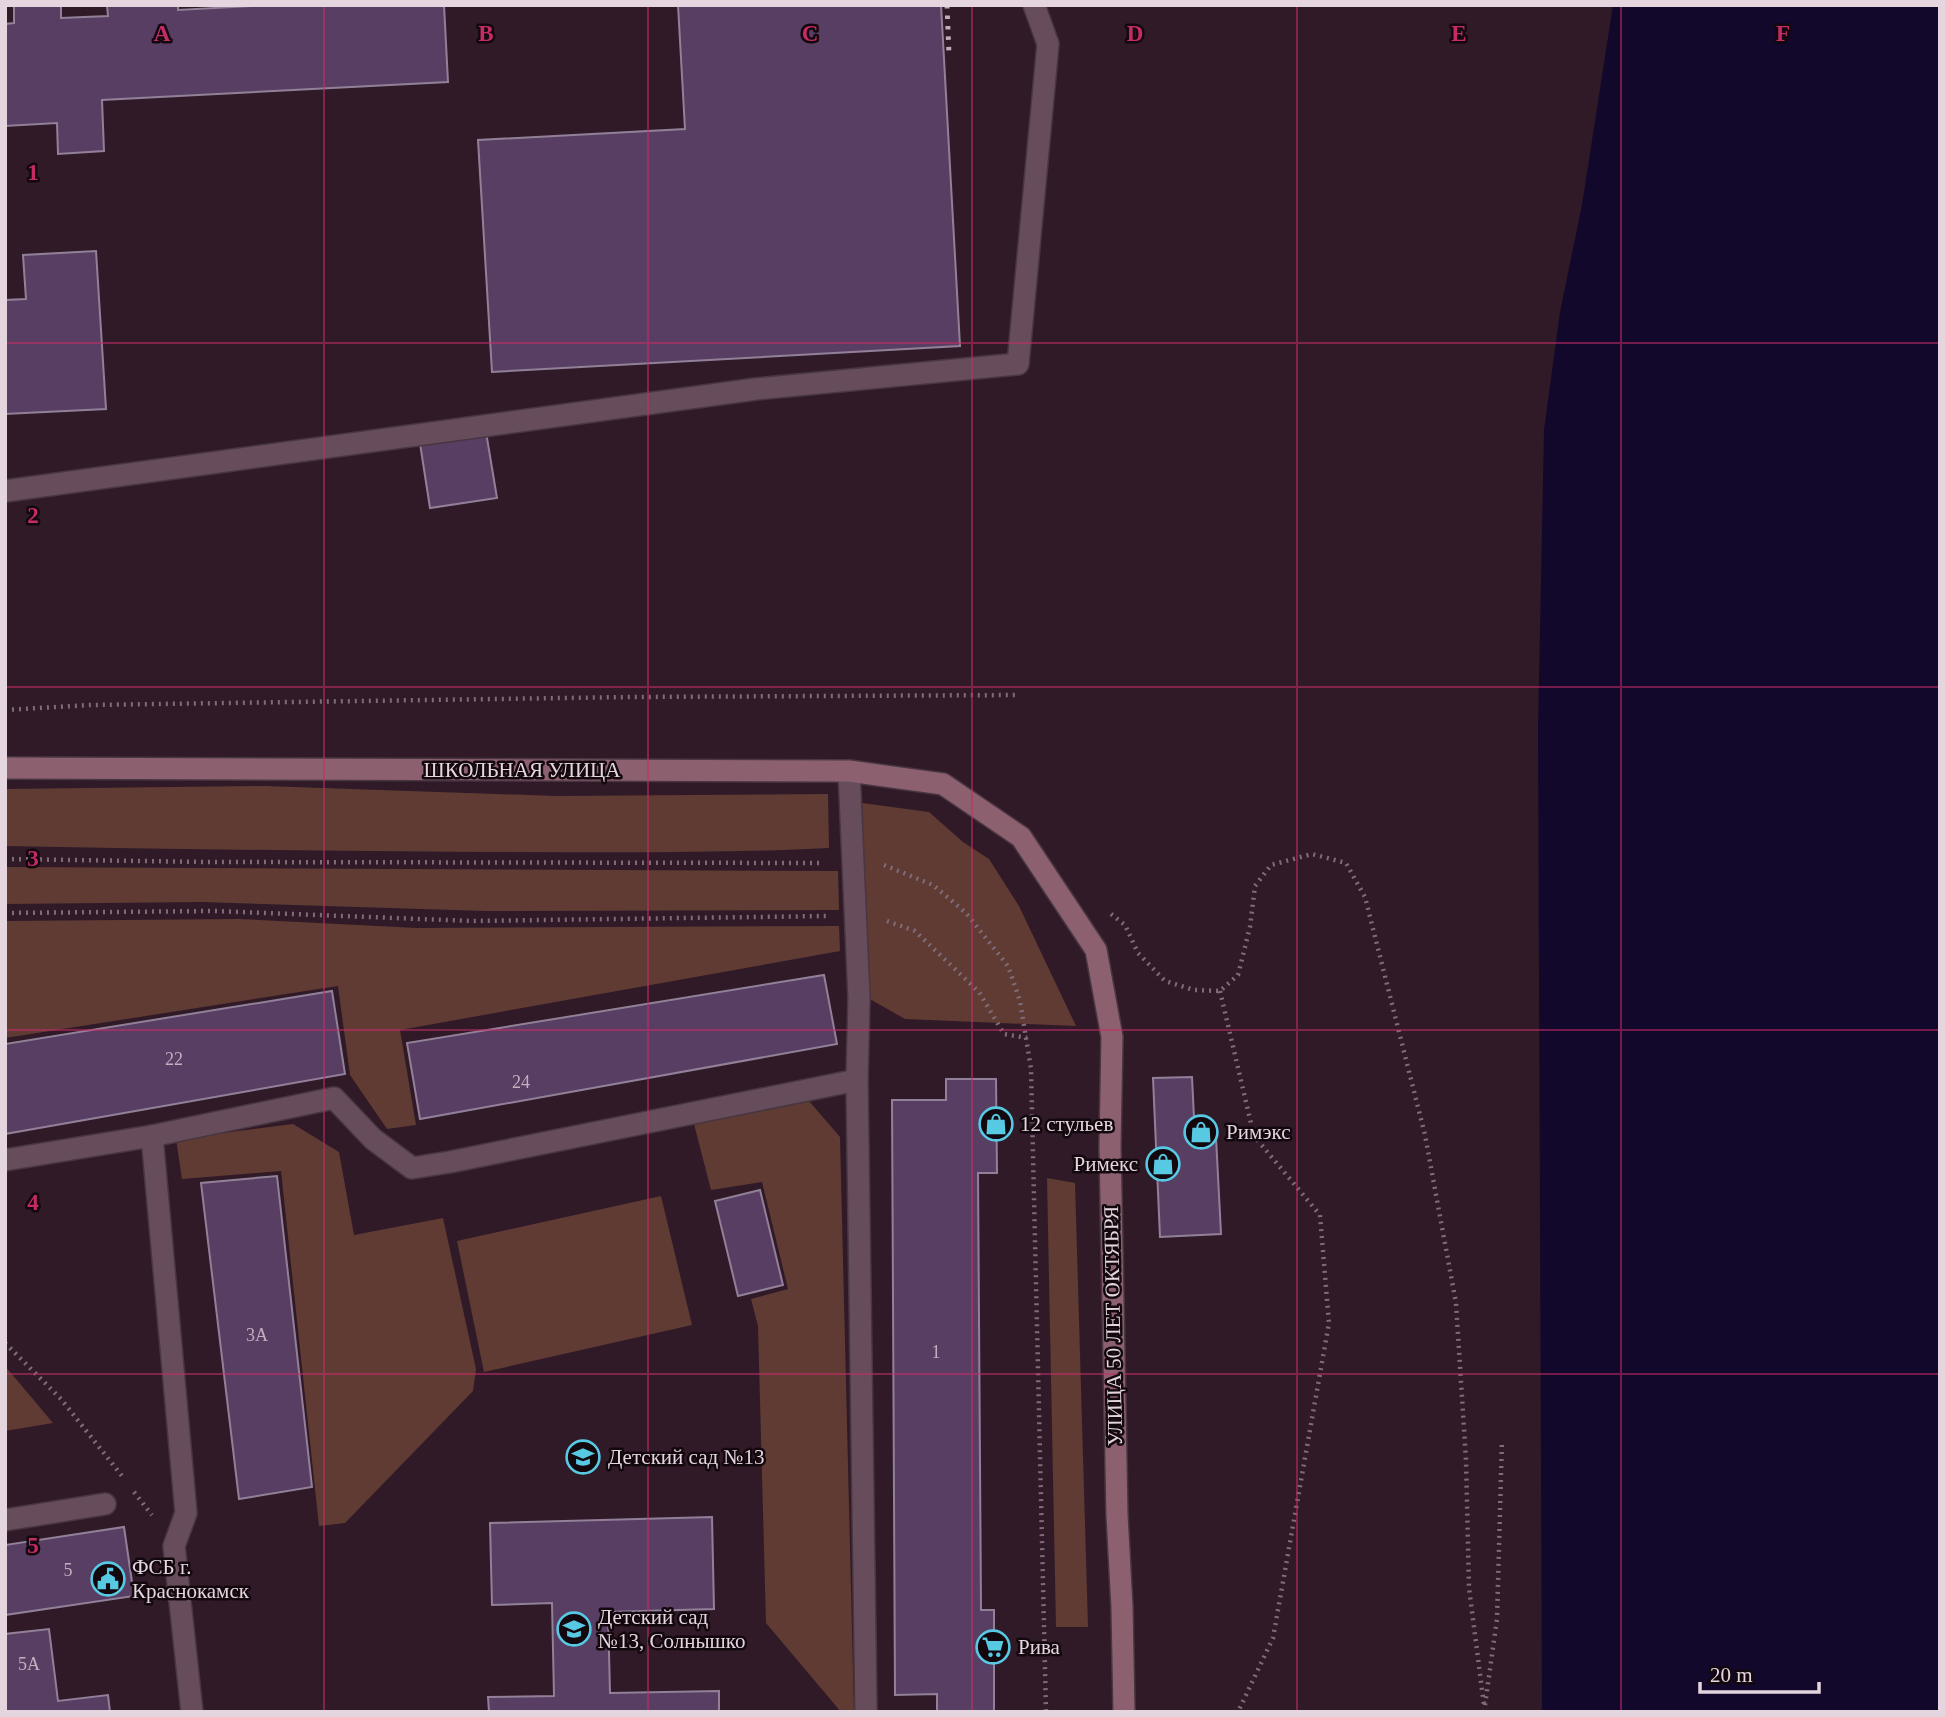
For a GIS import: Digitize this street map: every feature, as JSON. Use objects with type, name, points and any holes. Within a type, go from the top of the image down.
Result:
[{"type":"street","name":"ШКОЛЬНАЯ УЛИЦА","points":[[5,768],[849,771],[943,784],[1021,837]]},
{"type":"street","name":"УЛИЦА 50 ЛЕТ ОКТЯБРЯ","points":[[1021,837],[1096,950],[1112,1037],[1110,1146],[1117,1515],[1124,1712]]},
{"type":"lane","points":[[5,492],[756,389],[1018,364],[1048,44],[1034,5]]},
{"type":"lane","points":[[849,771],[859,998],[857,1080],[866,1712]]},
{"type":"lane","points":[[5,1160],[152,1136],[334,1098],[373,1139],[412,1168],[450,1163],[857,1080]]},
{"type":"lane","points":[[152,1136],[186,1513],[174,1546],[192,1712]]},
{"type":"lane","points":[[5,1520],[105,1504]]},
{"type":"path","points":[[5,710],[131,704],[632,696],[1019,695]]},
{"type":"path","points":[[1104,907],[1125,925],[1138,953],[1165,981],[1194,990],[1220,991],[1238,975],[1250,927],[1255,886],[1271,866],[1312,854],[1346,863],[1365,897],[1425,1135],[1456,1303],[1466,1460],[1469,1588],[1484,1712]]},
{"type":"path","points":[[5,859],[853,863],[883,864],[933,885],[966,913],[1008,966],[1020,1001],[1027,1038],[1031,1069],[1046,1712]]},
{"type":"path","points":[[5,913],[215,911],[472,921],[874,916],[915,931],[979,992],[1004,1034],[1027,1038]]},
{"type":"path","points":[[1220,991],[1254,1136],[1320,1215],[1329,1322],[1273,1638],[1238,1712]]},
{"type":"path","points":[[5,1343],[61,1399],[174,1546]]},
{"type":"path","points":[[1484,1705],[1496,1619],[1502,1440]]},
{"type":"shaded area","points":[[1613,5],[1940,5],[1940,1712],[1542,1712],[1538,729],[1544,430],[1560,312],[1582,205]]},
{"type":"shaded area","points":[[265,786],[556,796],[828,794],[829,848],[570,852],[5,846],[5,789]]},
{"type":"shaded area","points":[[862,803],[929,812],[963,842],[989,859],[1019,906],[1076,1026],[905,1019],[868,998]]},
{"type":"shaded area","points":[[5,867],[838,871],[839,910],[486,911],[202,902],[5,904]]},
{"type":"shaded area","points":[[239,919],[417,928],[839,926],[840,951],[400,1030],[416,1125],[387,1129],[350,1075],[338,986],[5,1038],[5,921]]},
{"type":"shaded area","points":[[809,1101],[840,1137],[854,1712],[841,1712],[766,1623],[758,1326],[751,1299],[788,1289],[762,1182],[711,1190],[694,1124]]},
{"type":"shaded area","points":[[293,1124],[339,1152],[354,1235],[443,1218],[476,1369],[473,1391],[345,1523],[319,1526],[281,1171],[182,1179],[176,1139]]},
{"type":"shaded area","points":[[1047,1178],[1075,1183],[1088,1627],[1056,1627]]},
{"type":"shaded area","points":[[661,1196],[692,1325],[484,1372],[457,1241]]},
{"type":"shaded area","points":[[5,1366],[53,1423],[5,1431]]},
{"type":"building","points":[[14,5],[61,5],[61,18],[108,16],[107,5],[178,5],[178,10],[268,5],[444,5],[448,82],[102,100],[104,151],[58,154],[57,123],[5,126],[5,24],[14,23]]},
{"type":"building","points":[[678,5],[941,5],[960,346],[492,372],[478,140],[685,129]]},
{"type":"building","points":[[96,251],[106,409],[5,414],[5,300],[26,299],[23,255]]},
{"type":"building","points":[[485,426],[497,498],[430,508],[419,437]]},
{"type":"building","points":[[824,975],[837,1044],[420,1119],[407,1043]]},
{"type":"building","points":[[332,991],[345,1074],[5,1134],[5,1044]]},
{"type":"building","points":[[1192,1077],[1195,1138],[1216,1137],[1221,1234],[1160,1237],[1153,1078]]},
{"type":"building","points":[[946,1079],[996,1079],[997,1173],[978,1173],[981,1610],[994,1610],[994,1712],[937,1712],[937,1694],[895,1695],[892,1100],[946,1100]]},
{"type":"building","points":[[277,1176],[312,1487],[239,1499],[201,1183]]},
{"type":"building","points":[[760,1190],[783,1285],[738,1296],[715,1201]]},
{"type":"building","points":[[712,1517],[714,1609],[608,1612],[610,1693],[719,1691],[719,1712],[489,1712],[488,1697],[554,1696],[552,1603],[492,1605],[490,1523]]},
{"type":"building","points":[[124,1527],[134,1596],[5,1615],[5,1545]]},
{"type":"building","points":[[49,1629],[58,1701],[108,1695],[110,1712],[5,1712],[5,1634]]},
{"type":"railway","points":[[947,5],[949,55]]},
{"type":"place","name":"12 стульев","points":[[996,1124]]},
{"type":"place","name":"Римэкс","points":[[1201,1132]]},
{"type":"place","name":"Римекс","points":[[1163,1164]]},
{"type":"place","name":"Детский сад №13","points":[[583,1457]]},
{"type":"place","name":"ФСБ г. Краснокамск","points":[[108,1579]]},
{"type":"place","name":"Детский сад №13, Солнышко","points":[[574,1629]]},
{"type":"place","name":"Рива","points":[[993,1647]]}]
